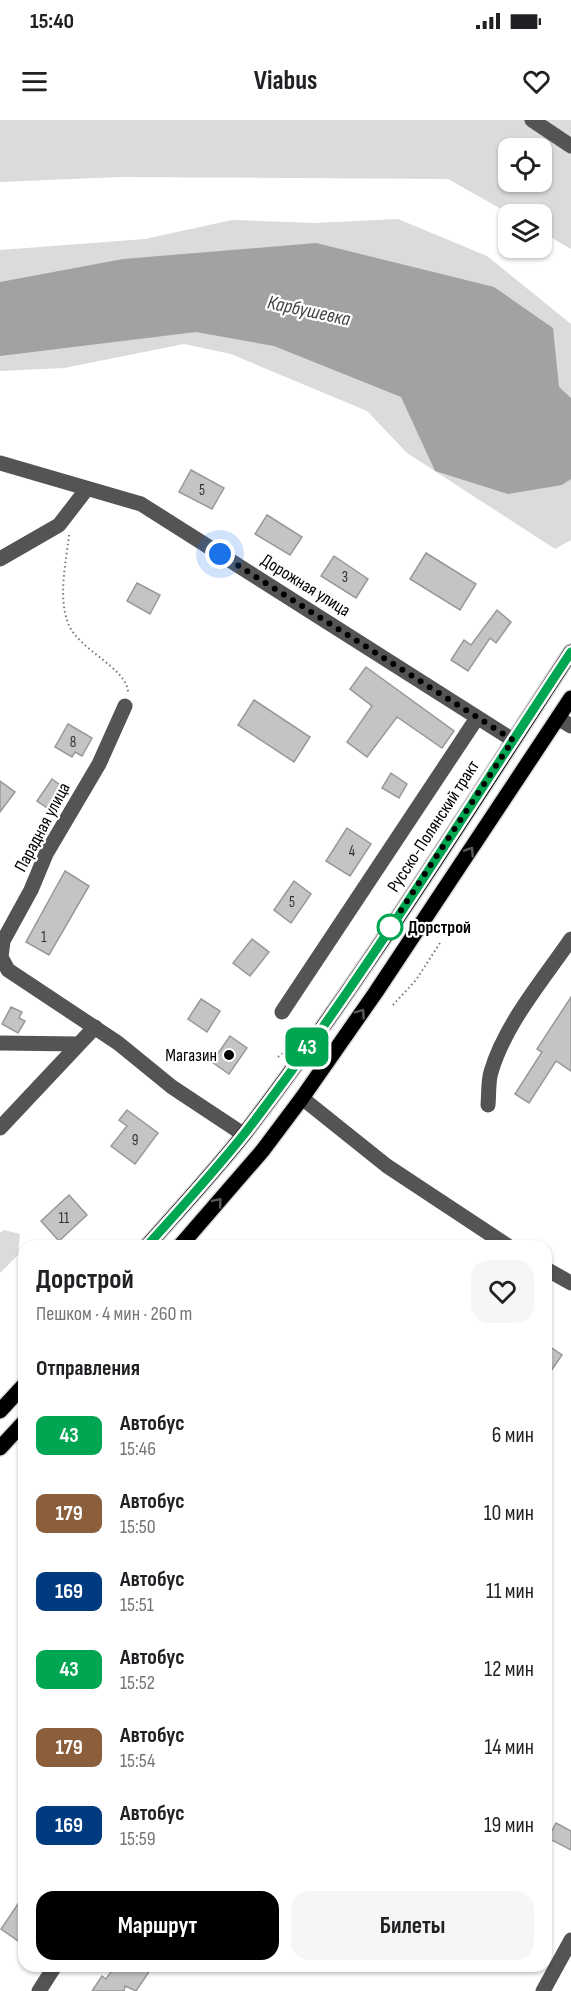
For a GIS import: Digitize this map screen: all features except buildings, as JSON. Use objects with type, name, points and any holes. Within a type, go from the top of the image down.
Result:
[{"type":"main road","name":"Русско-Полянский тракт","points":[[152,1240],[243,1134],[376,949],[571,652]]},
{"type":"main road","points":[[185,1240],[263,1150],[302,1098],[565,722],[571,698]]},
{"type":"main road","points":[[0,1411],[18,1392]]},
{"type":"main road","points":[[0,1448],[18,1428]]},
{"type":"street","points":[[532,120],[571,146]]},
{"type":"street","name":"Дорожная улица","points":[[0,463],[86,490],[118,496],[141,504],[513,740]]},
{"type":"street","points":[[0,559],[58,525],[72,511],[86,490]]},
{"type":"street","name":"Парадная улица","points":[[125,706],[99,764],[46,854],[31,890],[6,919],[1,957],[8,970],[95,1027],[172,1087],[243,1134]]},
{"type":"street","points":[[282,1012],[477,718]]},
{"type":"street","points":[[488,1105],[491,1073],[501,1048],[523,1009],[571,939]]},
{"type":"street","points":[[0,1128],[95,1027]]},
{"type":"street","points":[[0,1043],[78,1044]]},
{"type":"street","points":[[302,1098],[387,1166],[499,1240]]},
{"type":"street","points":[[552,1272],[571,1283]]},
{"type":"street","points":[[543,1991],[571,1940]]},
{"type":"street","points":[[39,1991],[51,1972]]},
{"type":"path","points":[[72,511],[63,601],[68,625],[83,644],[126,682],[129,690],[125,706]]},
{"type":"path","points":[[393,1005],[416,980],[440,943]]},
{"type":"shaded area","points":[[0,120],[571,120],[571,249],[552,238],[552,204],[498,204],[498,207],[448,179],[119,177],[0,182]]},
{"type":"shaded area","points":[[398,219],[487,256],[571,324],[571,540],[555,549],[407,453],[367,411],[231,354],[184,344],[64,368],[0,371],[0,250],[145,239],[232,220],[315,223]]},
{"type":"shaded area","points":[[4,1230],[20,1234],[18,1255],[0,1273],[0,1233]]},
{"type":"water","name":"Карбушевка","points":[[316,243],[494,287],[553,328],[559,387],[571,398],[571,479],[562,485],[508,494],[435,471],[401,397],[274,346],[196,332],[0,356],[0,282],[123,259]]},
{"type":"bus line","name":"43","points":[[152,1240],[243,1134],[281,1083],[376,949],[571,652]]},
{"type":"place","name":"Дорстрой","points":[[390,927]]},
{"type":"place","name":"Магазин","points":[[229,1055]]},
{"type":"route","points":[[220,554],[513,740],[388,930],[390,927]]}]
